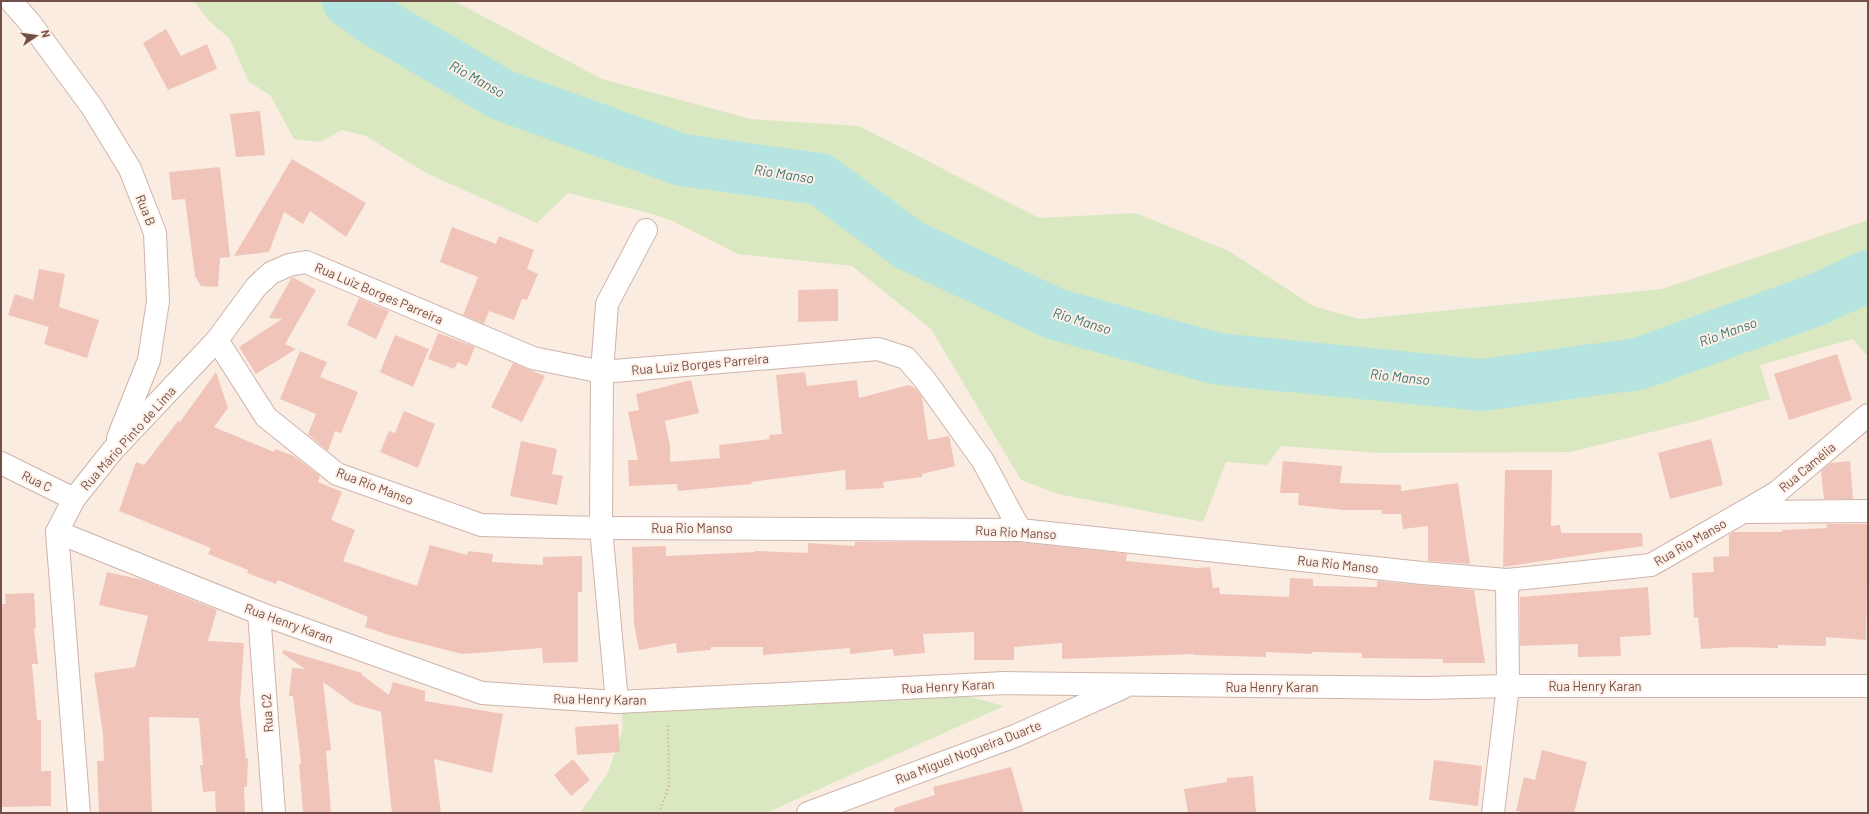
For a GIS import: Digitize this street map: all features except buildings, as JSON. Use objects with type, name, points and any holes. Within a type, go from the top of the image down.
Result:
[{"type":"street","name":"Rua B","points":[[11,1],[31,24],[103,126],[130,169],[155,233],[158,301],[149,360],[113,450]]},
{"type":"street","points":[[617,702],[601,528],[602,372],[606,304],[646,230]]},
{"type":"street","name":"Rua Mário Pinto de Lima","points":[[57,532],[74,499],[113,450],[217,340],[256,287],[271,273],[289,265],[306,262]]},
{"type":"street","name":"Rua Luiz Borges Parreira","points":[[306,262],[533,358],[602,372],[878,349],[906,358],[925,380],[983,461],[1020,530]]},
{"type":"street","name":"Rua Rio Manso","points":[[217,340],[266,417],[337,474],[481,525],[601,528],[1020,530],[1414,572],[1507,580],[1652,565],[1743,512],[1868,511]]},
{"type":"street","name":"Rua Camélia","points":[[1743,512],[1776,493],[1868,415]]},
{"type":"street","name":"Rua C","points":[[1,463],[74,499]]},
{"type":"street","points":[[57,532],[79,813]]},
{"type":"street","name":"Rua Henry Karan","points":[[57,532],[260,613],[482,693],[617,702],[1005,683],[1126,686],[1425,688],[1508,686],[1868,686]]},
{"type":"street","points":[[1492,813],[1508,686],[1507,580]]},
{"type":"street","name":"Rua C2","points":[[260,613],[274,813]]},
{"type":"street","name":"Rua Miguel Nogueira Duarte","points":[[808,813],[1016,736],[1126,686]]},
{"type":"path","points":[[659,813],[669,786],[668,724]]},
{"type":"green space","points":[[194,1],[454,1],[602,79],[751,119],[859,126],[1039,218],[1136,213],[1229,251],[1313,306],[1360,319],[1662,289],[1868,220],[1868,357],[1853,339],[1760,365],[1770,399],[1696,421],[1571,452],[1380,453],[1281,446],[1267,465],[1226,462],[1203,522],[1058,494],[1021,480],[931,329],[852,266],[738,254],[673,221],[649,213],[568,193],[537,223],[426,173],[366,136],[342,130],[320,142],[294,139],[270,95],[249,82],[229,38],[209,21]]},
{"type":"green space","points":[[952,692],[1004,706],[766,813],[580,813],[608,773],[623,728],[621,707]]},
{"type":"waterway","name":"Rio Manso","points":[[348,1],[376,21],[502,95],[682,160],[820,179],[909,245],[1055,314],[1218,359],[1482,385],[1638,364],[1816,300],[1868,276]]}]
